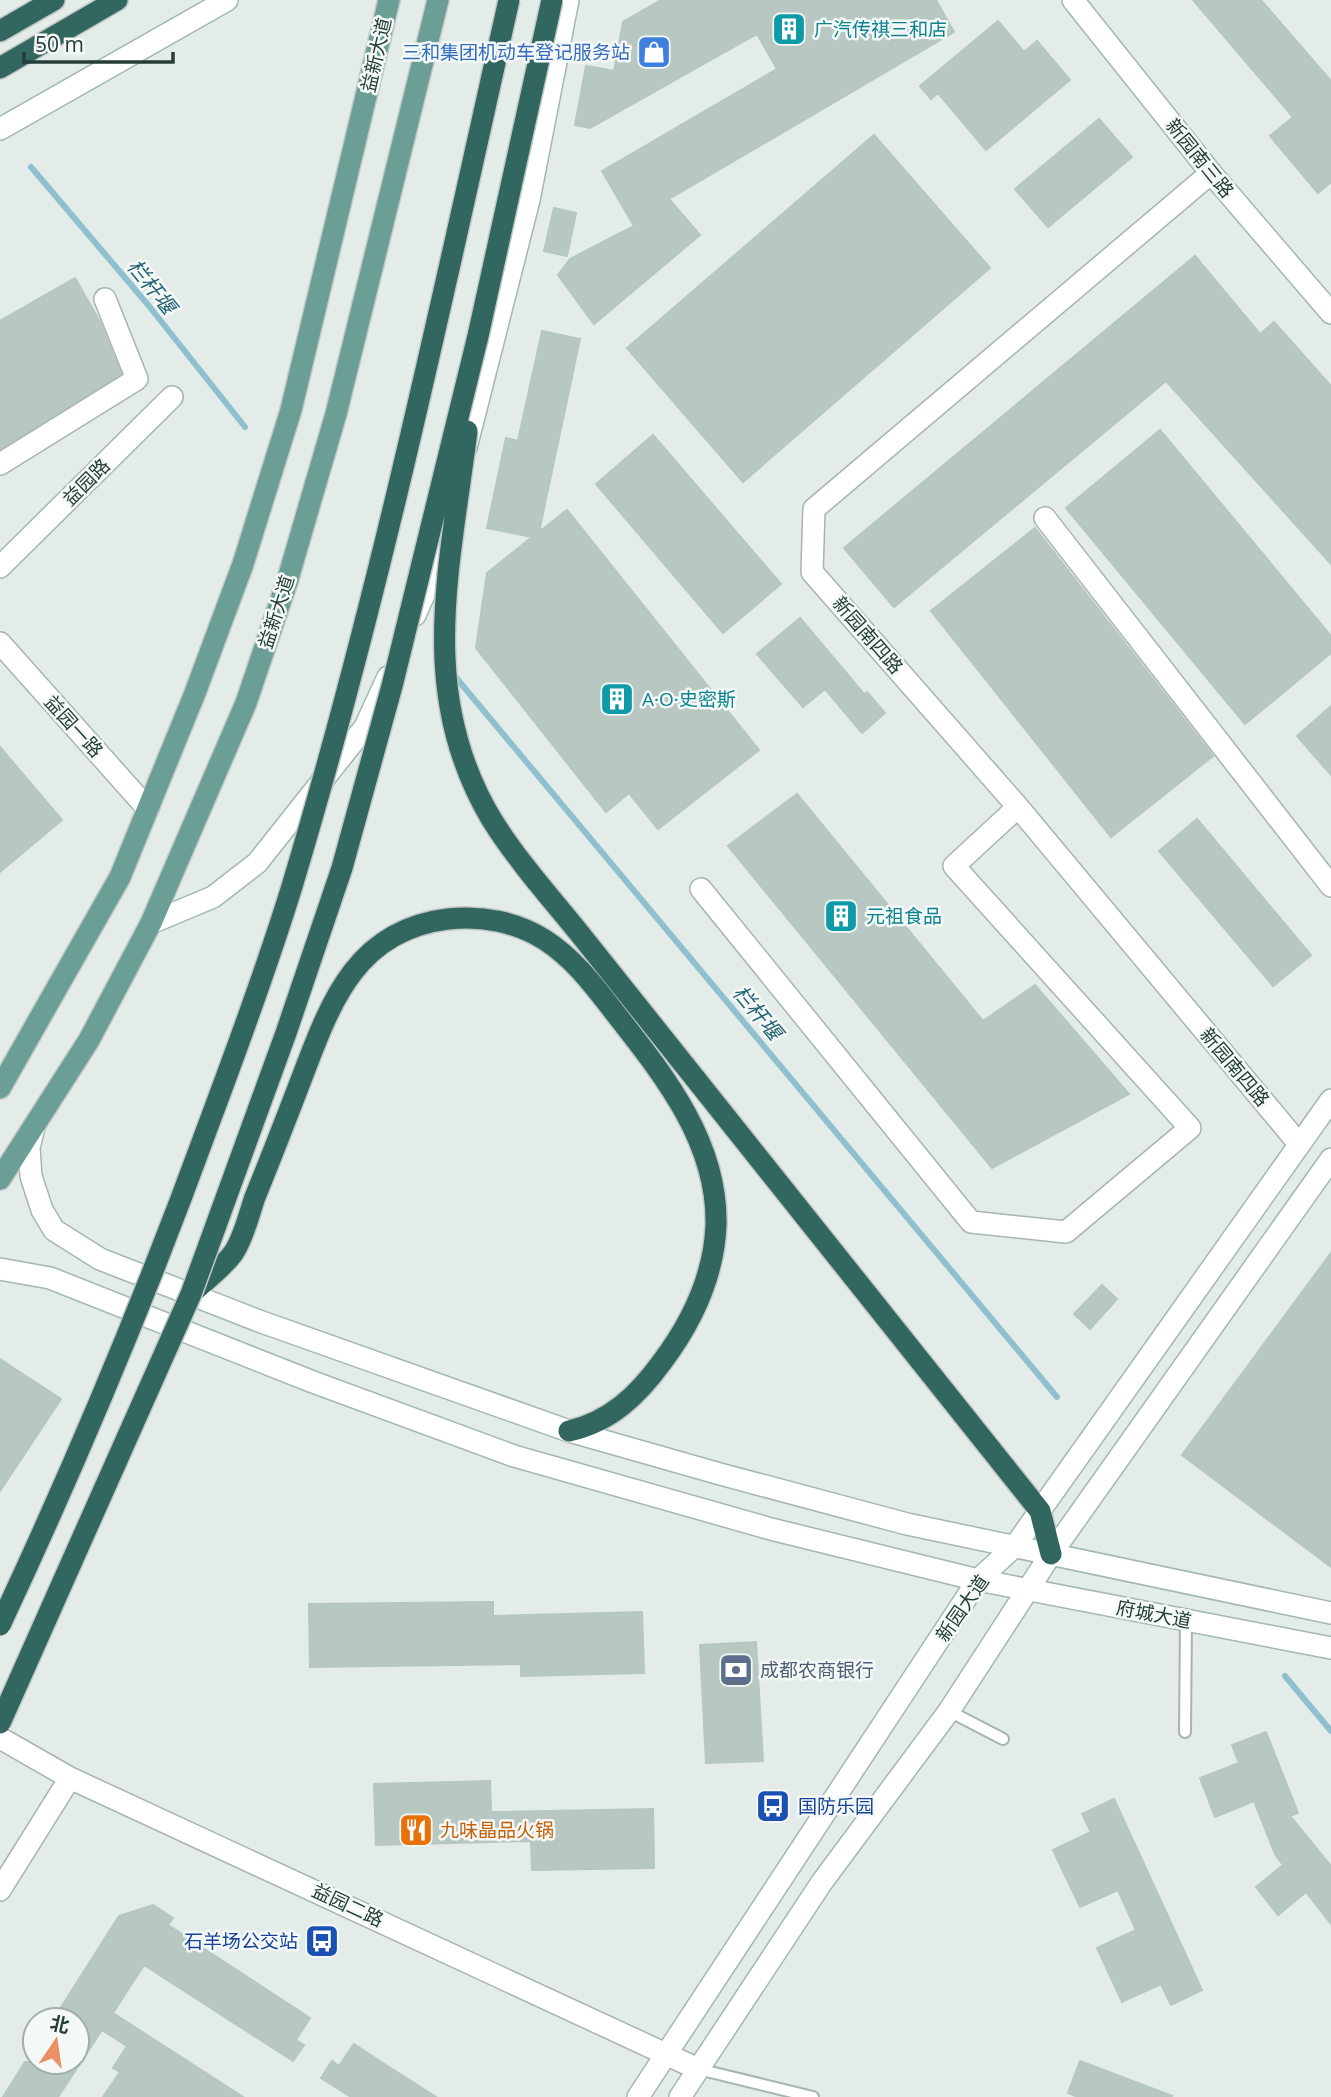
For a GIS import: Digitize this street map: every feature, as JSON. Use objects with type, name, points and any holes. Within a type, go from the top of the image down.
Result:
[{"type":"highway","points":[[0,31],[54,0]]},
{"type":"highway","points":[[0,68],[117,0]]},
{"type":"highway","points":[[0,1625],[88,1432],[150,1280],[240,1040],[292,884],[414,425],[509,0]]},
{"type":"highway","points":[[0,1723],[31,1659],[191,1294],[286,1033],[342,869],[392,686],[478,336],[552,0]]},
{"type":"highway","points":[[478,336],[444,622],[446,691],[461,756],[487,810],[516,854],[1040,1510],[1051,1554]]},
{"type":"highway","points":[[191,1294],[234,1252],[330,1003],[366,956],[402,931],[423,924],[468,917],[506,923],[525,930],[560,951],[586,976],[678,1096],[704,1159],[716,1223],[701,1293],[675,1344],[646,1383],[625,1404],[604,1419],[569,1430]]},
{"type":"main road","name":"益新大道","points":[[0,1088],[120,877],[195,693],[243,564],[291,410],[389,0]]},
{"type":"main road","name":"益新大道","points":[[0,1179],[89,1040],[151,923],[246,704],[287,582],[336,414],[438,0]]},
{"type":"street","points":[[0,129],[227,0]]},
{"type":"street","points":[[151,923],[213,897],[257,863],[365,727],[435,570],[529,200],[568,0]]},
{"type":"street","name":"新园南三路","points":[[1073,0],[1211,173],[1331,313]]},
{"type":"street","name":"新园南四路","points":[[1211,173],[814,509],[812,572],[1018,807],[1299,1144]]},
{"type":"street","points":[[0,464],[137,379],[105,299]]},
{"type":"street","name":"益园路","points":[[0,567],[172,397]]},
{"type":"street","points":[[1045,518],[1331,886]]},
{"type":"street","name":"益园一路","points":[[0,643],[148,809]]},
{"type":"street","points":[[701,889],[971,1222],[1066,1232],[1190,1128],[954,866],[1018,807]]},
{"type":"street","name":"新园大道","points":[[638,2097],[978,1580],[1015,1546],[1331,1100]]},
{"type":"street","name":"府城大道","points":[[34,1126],[29,1147],[31,1176],[43,1210],[54,1230],[100,1259],[259,1321],[569,1430],[907,1524],[1331,1613]]},
{"type":"street","points":[[680,2097],[822,1882],[949,1711],[1051,1554],[1331,1159]]},
{"type":"street","name":"府城大道","points":[[0,1269],[50,1278],[313,1382],[514,1456],[771,1530],[978,1580],[1331,1648]]},
{"type":"street","name":"益园二路","points":[[0,1738],[70,1778],[666,2051],[698,2069]]},
{"type":"street","points":[[0,1890],[70,1778]]},
{"type":"lane","points":[[1185,1732],[1186,1620]]},
{"type":"lane","points":[[949,1711],[1003,1739]]},
{"type":"lane","points":[[698,2069],[813,2097]]},
{"type":"building","points":[[661,0],[936,0],[954,32],[669,199],[700,235],[594,324],[558,275],[570,259],[634,226],[602,171],[777,69],[757,34],[590,128],[575,125],[586,66],[614,71],[623,22]]},
{"type":"building","points":[[1193,0],[1261,0],[1331,81],[1331,182],[1318,193],[1270,136],[1293,117]]},
{"type":"building","points":[[998,21],[1024,52],[1037,41],[1070,80],[986,150],[938,93],[931,99],[920,86]]},
{"type":"building","points":[[1099,119],[1132,157],[1048,227],[1015,189]]},
{"type":"building","points":[[874,135],[990,268],[743,482],[627,348]]},
{"type":"building","points":[[554,208],[576,213],[567,256],[544,251]]},
{"type":"building","points":[[1195,256],[1260,334],[1274,322],[1331,386],[1331,564],[1166,381],[894,607],[844,548]]},
{"type":"building","points":[[75,278],[100,322],[121,374],[0,449],[0,321]]},
{"type":"building","name":"A·O·史密斯","points":[[542,331],[580,339],[539,532],[567,510],[759,750],[658,829],[629,793],[606,812],[476,648],[487,573],[532,537],[487,528],[506,438],[518,441]]},
{"type":"building","points":[[1160,430],[1331,636],[1331,653],[1245,724],[1066,508]]},
{"type":"building","points":[[653,435],[781,584],[723,633],[596,484]]},
{"type":"building","points":[[1035,528],[1213,756],[1111,837],[931,611]]},
{"type":"building","points":[[800,618],[864,694],[867,692],[885,713],[862,733],[825,689],[803,707],[757,654]]},
{"type":"building","points":[[1331,706],[1331,775],[1297,736]]},
{"type":"building","points":[[0,747],[62,820],[0,872]]},
{"type":"building","name":"元祖食品","points":[[797,794],[983,1021],[1035,985],[1129,1094],[992,1168],[728,846]]},
{"type":"building","points":[[1197,819],[1311,955],[1273,986],[1159,851]]},
{"type":"building","points":[[1331,1253],[1331,1567],[1182,1455]]},
{"type":"building","points":[[1102,1285],[1117,1299],[1090,1329],[1074,1314]]},
{"type":"building","points":[[0,1359],[61,1399],[0,1491]]},
{"type":"building","points":[[493,1602],[493,1616],[642,1612],[644,1673],[521,1676],[521,1664],[310,1667],[309,1604]]},
{"type":"building","points":[[756,1642],[763,1761],[706,1763],[700,1645]]},
{"type":"building","points":[[1266,1732],[1298,1813],[1290,1816],[1331,1866],[1331,1924],[1306,1892],[1278,1915],[1256,1887],[1283,1865],[1275,1854],[1254,1801],[1215,1817],[1200,1778],[1239,1763],[1232,1745]]},
{"type":"building","points":[[490,1781],[491,1812],[653,1809],[654,1868],[532,1870],[531,1841],[376,1845],[374,1784]]},
{"type":"building","points":[[1114,1799],[1202,1990],[1171,2005],[1161,1984],[1122,2002],[1097,1948],[1136,1930],[1118,1890],[1080,1907],[1053,1850],[1091,1832],[1082,1814]]},
{"type":"building","points":[[153,1905],[173,1918],[168,1925],[310,2018],[296,2040],[304,2045],[293,2061],[144,1965],[113,2013],[243,2097],[103,2097],[120,2072],[113,2068],[127,2046],[102,2030],[91,2047],[91,2006],[62,2006],[119,1916]]},
{"type":"building","points":[[354,2044],[436,2097],[351,2097],[321,2078],[332,2061],[339,2066]]},
{"type":"building","points":[[1080,2061],[1172,2096],[1078,2097],[1068,2093]]},
{"type":"building","points":[[21,2068],[21,2076],[72,2076],[58,2097],[3,2097]]},
{"type":"waterway","name":"栏杆堰","points":[[31,167],[149,306],[245,427]]},
{"type":"waterway","name":"栏杆堰","points":[[453,674],[1057,1397]]},
{"type":"waterway","name":"栏杆堰","points":[[1285,1676],[1331,1731]]},
{"type":"place","name":"广汽传祺三和店","points":[[789,29]]},
{"type":"place","name":"三和集团机动车登记服务站","points":[[654,52]]},
{"type":"place","name":"A·O·史密斯","points":[[617,699]]},
{"type":"place","name":"元祖食品","points":[[841,916]]},
{"type":"place","name":"成都农商银行","points":[[736,1670]]},
{"type":"place","name":"国防乐园","points":[[773,1806]]},
{"type":"place","name":"九味晶品火锅","points":[[416,1830]]},
{"type":"place","name":"石羊场公交站","points":[[322,1941]]}]
